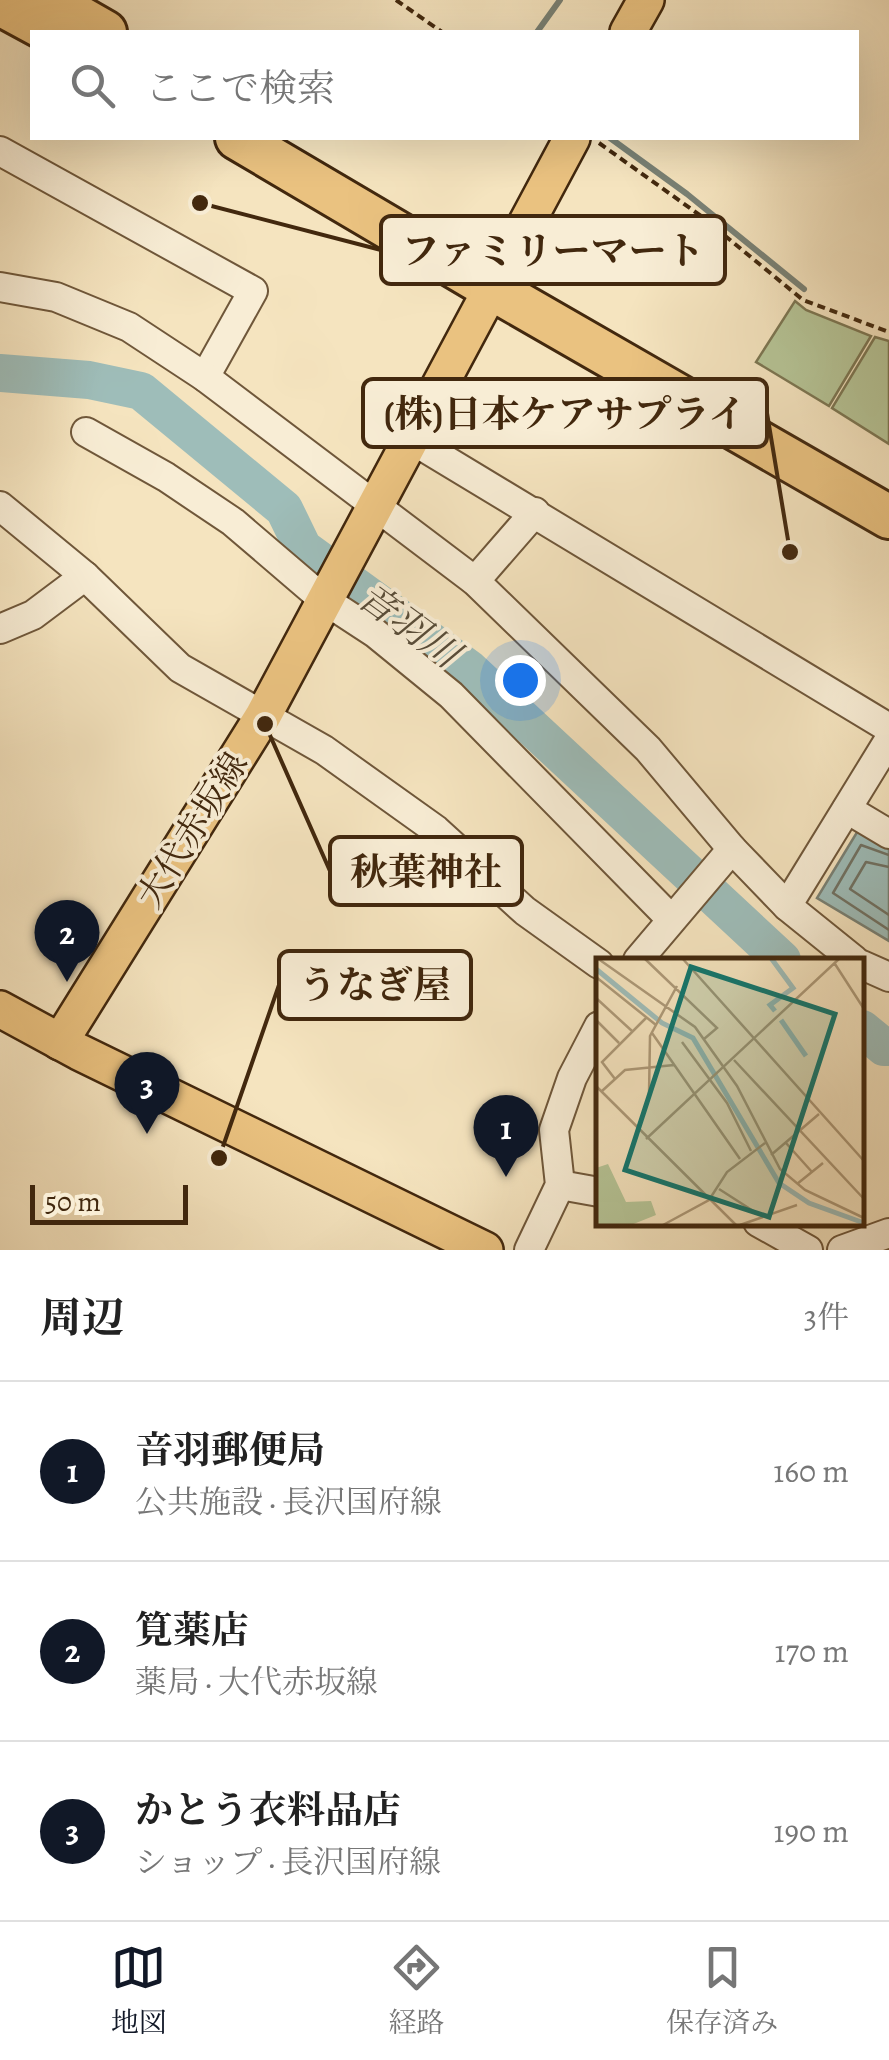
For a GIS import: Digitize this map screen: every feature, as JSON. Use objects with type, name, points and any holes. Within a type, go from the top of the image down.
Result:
[{"type":"highway","points":[[49,0],[102,30]]},
{"type":"highway","points":[[0,4],[48,30]]},
{"type":"highway","points":[[240,140],[497,277],[709,381],[889,488]]},
{"type":"highway","points":[[290,140],[497,277],[889,516]]},
{"type":"main road","points":[[629,30],[646,0]]},
{"type":"main road","name":"大代赤坂線","points":[[60,1042],[262,716],[571,140]]},
{"type":"main road","points":[[0,1009],[485,1250]]},
{"type":"street","points":[[0,151],[253,291],[205,376]]},
{"type":"street","points":[[0,287],[56,297],[129,327],[205,376],[366,519],[475,581],[648,750],[728,852],[852,958]]},
{"type":"street","points":[[86,432],[166,477],[234,522],[450,694],[673,916]]},
{"type":"street","points":[[409,438],[889,728]]},
{"type":"street","points":[[0,506],[85,576],[180,668],[324,750],[436,830],[525,911],[596,962]]},
{"type":"street","points":[[475,581],[535,512]]},
{"type":"street","points":[[0,629],[33,615],[85,576]]},
{"type":"street","points":[[787,906],[889,740]]},
{"type":"street","points":[[847,809],[889,834]]},
{"type":"street","points":[[640,958],[728,852]]},
{"type":"street","points":[[864,967],[889,978]]},
{"type":"street","points":[[529,1250],[560,1185],[554,1130],[572,1078],[596,1032]]},
{"type":"street","points":[[560,1185],[596,1191]]},
{"type":"street","points":[[763,1225],[808,1250]]},
{"type":"street","points":[[842,1250],[889,1233]]},
{"type":"path","points":[[396,0],[439,30]]},
{"type":"path","points":[[594,140],[701,216],[802,300],[889,332]]},
{"type":"green space","points":[[795,301],[806,310],[871,336],[829,406],[756,362]]},
{"type":"green space","points":[[875,337],[889,341],[889,444],[832,408]]},
{"type":"water","points":[[859,829],[889,847],[889,941],[817,898]]},
{"type":"waterway","points":[[538,30],[560,0]]},
{"type":"waterway","points":[[613,140],[687,194],[804,289]]},
{"type":"waterway","name":"音羽川","points":[[0,373],[89,380],[141,391],[284,509],[303,548],[468,668],[780,958]]},
{"type":"waterway","name":"音羽川","points":[[864,1031],[889,1047]]},
{"type":"place","name":"ファミリーマート","points":[[200,203]]},
{"type":"place","name":"(株)日本ケアサプライ","points":[[790,552]]},
{"type":"place","name":"秋葉神社","points":[[265,724]]},
{"type":"place","name":"筧薬店","points":[[67,982]]},
{"type":"place","name":"かとう衣料品店","points":[[147,1134]]},
{"type":"place","name":"うなぎ屋","points":[[219,1158]]},
{"type":"place","name":"音羽郵便局","points":[[506,1177]]}]
